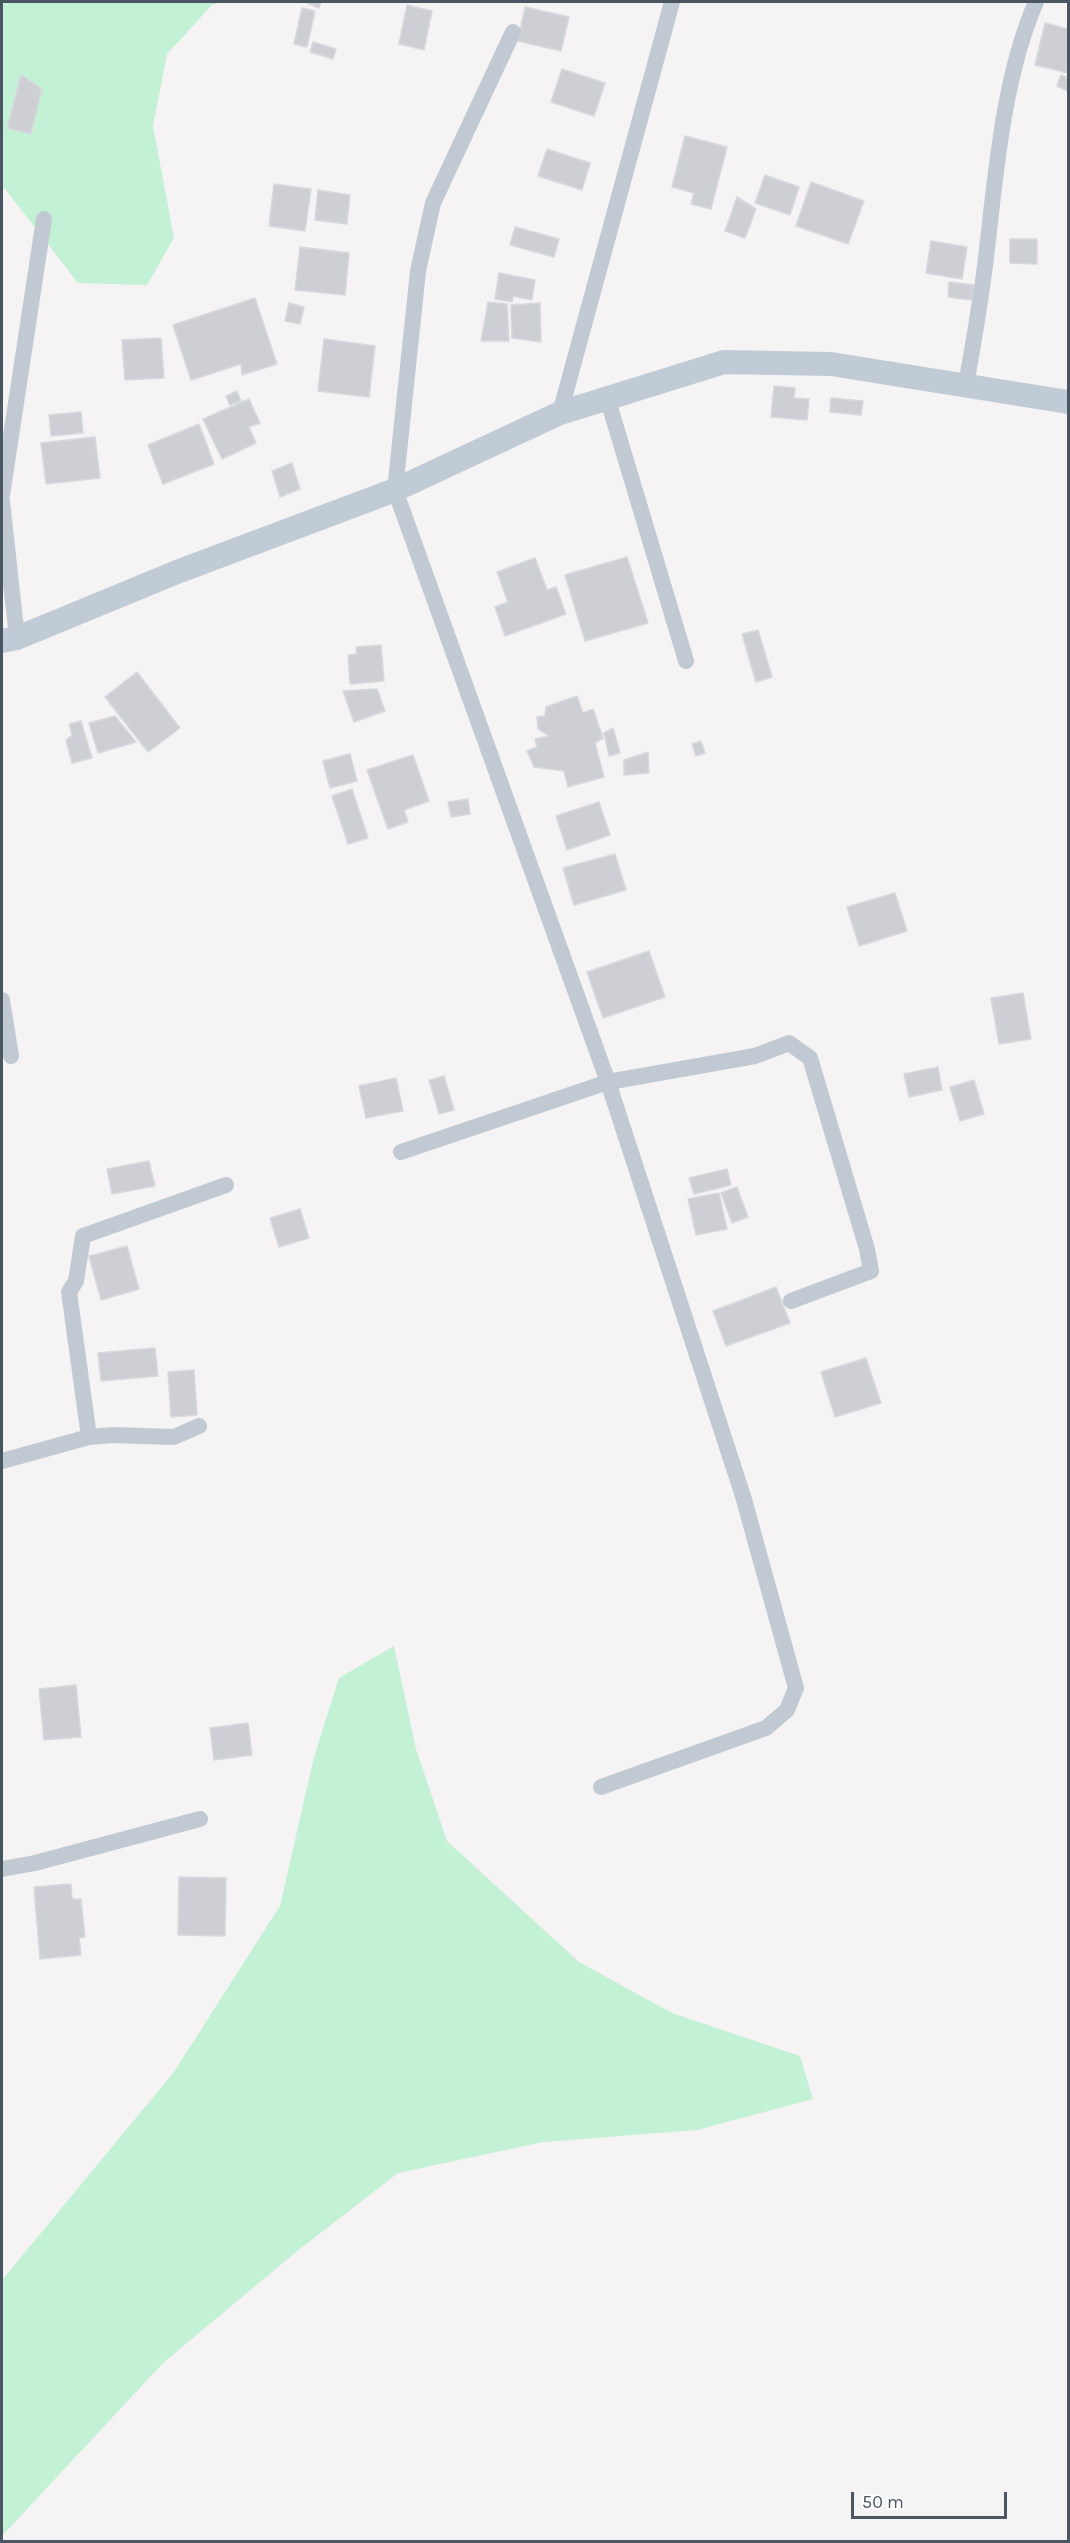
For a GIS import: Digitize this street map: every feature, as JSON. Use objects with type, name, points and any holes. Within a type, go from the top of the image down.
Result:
[{"type":"street","points":[[560,413],[672,2]]},
{"type":"street","points":[[966,386],[983,285],[1001,141],[1026,24],[1036,2]]},
{"type":"street","points":[[513,32],[433,202],[418,271],[395,490],[608,1082],[743,1496],[796,1688],[788,1710],[766,1728],[601,1787]]},
{"type":"street","points":[[2,495],[44,219]]},
{"type":"street","points":[[2,501],[9,640],[177,572],[395,490],[560,413],[724,362],[831,364],[1068,402]]},
{"type":"street","points":[[606,397],[686,661]]},
{"type":"street","points":[[2,1000],[11,1056]]},
{"type":"street","points":[[401,1152],[608,1082],[755,1056],[789,1043],[810,1058],[867,1249],[871,1271],[791,1301]]},
{"type":"street","points":[[89,1437],[69,1292],[76,1281],[83,1236],[226,1185]]},
{"type":"street","points":[[2,1461],[89,1437],[113,1435],[174,1437],[199,1426]]},
{"type":"street","points":[[2,1869],[35,1863],[200,1819]]},
{"type":"green space","points":[[2,2],[222,2],[212,5],[167,54],[153,126],[174,238],[147,285],[78,283],[2,188]]},
{"type":"green space","points":[[394,1646],[416,1749],[447,1841],[579,1962],[672,2013],[800,2056],[813,2099],[697,2130],[543,2142],[398,2173],[296,2252],[163,2363],[2,2536],[2,2280],[174,2072],[280,1906],[314,1757],[339,1678]]},
{"type":"building","points":[[304,2],[321,2],[319,8]]},
{"type":"building","points":[[407,5],[432,11],[424,50],[399,44]]},
{"type":"building","points":[[525,7],[569,17],[561,51],[518,41]]},
{"type":"building","points":[[302,8],[315,11],[307,47],[294,44]]},
{"type":"building","points":[[1045,23],[1068,29],[1068,73],[1035,65]]},
{"type":"building","points":[[313,42],[336,49],[333,59],[310,52]]},
{"type":"building","points":[[562,69],[605,83],[594,116],[551,102]]},
{"type":"building","points":[[21,75],[42,89],[31,134],[7,128]]},
{"type":"building","points":[[1061,75],[1068,78],[1068,91],[1057,86]]},
{"type":"building","points":[[685,136],[727,147],[711,209],[691,204],[694,193],[672,187]]},
{"type":"building","points":[[547,149],[590,163],[582,190],[538,176]]},
{"type":"building","points":[[765,175],[799,187],[790,215],[755,203]]},
{"type":"building","points":[[811,182],[864,201],[848,244],[796,226]]},
{"type":"building","points":[[274,184],[311,189],[305,231],[269,226]]},
{"type":"building","points":[[318,190],[350,195],[347,224],[315,220]]},
{"type":"building","points":[[737,197],[756,209],[745,238],[725,231]]},
{"type":"building","points":[[515,227],[559,239],[554,257],[510,245]]},
{"type":"building","points":[[1010,239],[1037,239],[1037,264],[1010,263]]},
{"type":"building","points":[[931,241],[967,247],[962,279],[926,273]]},
{"type":"building","points":[[300,247],[349,253],[345,295],[295,290]]},
{"type":"building","points":[[499,273],[535,280],[532,300],[513,296],[512,302],[495,299]]},
{"type":"building","points":[[949,282],[974,285],[972,300],[948,297]]},
{"type":"building","points":[[255,298],[277,364],[242,375],[241,364],[191,380],[173,325]]},
{"type":"building","points":[[488,302],[507,304],[509,341],[481,341]]},
{"type":"building","points":[[289,303],[304,307],[300,324],[285,321]]},
{"type":"building","points":[[540,303],[541,342],[512,338],[511,305]]},
{"type":"building","points":[[161,338],[164,378],[125,380],[122,340]]},
{"type":"building","points":[[324,339],[375,346],[369,397],[318,391]]},
{"type":"building","points":[[774,386],[795,388],[794,398],[809,399],[807,420],[771,417]]},
{"type":"building","points":[[237,391],[241,401],[230,405],[226,396]]},
{"type":"building","points":[[831,398],[863,401],[861,415],[830,412]]},
{"type":"building","points":[[249,399],[260,423],[249,427],[256,443],[222,459],[203,419]]},
{"type":"building","points":[[81,412],[83,433],[51,436],[49,415]]},
{"type":"building","points":[[199,424],[214,464],[163,484],[148,445]]},
{"type":"building","points":[[95,437],[100,478],[46,484],[41,443]]},
{"type":"building","points":[[292,463],[300,489],[280,497],[272,471]]},
{"type":"building","points":[[627,557],[648,623],[585,641],[565,575]]},
{"type":"building","points":[[535,558],[547,590],[556,587],[566,614],[505,636],[495,607],[508,602],[497,572]]},
{"type":"building","points":[[758,630],[772,677],[756,682],[742,634]]},
{"type":"building","points":[[381,645],[384,681],[350,684],[348,655],[357,654],[356,647]]},
{"type":"building","points":[[137,672],[180,728],[148,752],[105,697]]},
{"type":"building","points":[[377,689],[385,711],[354,722],[343,691]]},
{"type":"building","points":[[577,696],[583,713],[593,709],[603,738],[595,743],[604,777],[568,787],[564,771],[534,767],[527,751],[537,747],[535,739],[549,736],[538,729],[537,717],[545,716],[546,707]]},
{"type":"building","points":[[115,716],[136,742],[98,753],[89,723]]},
{"type":"building","points":[[81,721],[92,758],[72,763],[66,740],[72,735],[69,724]]},
{"type":"building","points":[[613,728],[620,753],[609,756],[604,733]]},
{"type":"building","points":[[701,741],[705,753],[696,756],[692,744]]},
{"type":"building","points":[[648,752],[649,773],[624,775],[624,760]]},
{"type":"building","points":[[350,754],[357,781],[330,788],[323,761]]},
{"type":"building","points":[[413,755],[429,801],[404,810],[408,822],[388,829],[367,770]]},
{"type":"building","points":[[352,789],[368,838],[348,844],[332,796]]},
{"type":"building","points":[[468,799],[470,814],[451,817],[448,802]]},
{"type":"building","points":[[599,802],[610,835],[567,850],[556,816]]},
{"type":"building","points":[[615,854],[626,890],[574,905],[563,868]]},
{"type":"building","points":[[895,893],[907,931],[859,946],[847,907]]},
{"type":"building","points":[[649,951],[665,997],[603,1018],[587,972]]},
{"type":"building","points":[[1023,993],[1031,1039],[999,1044],[991,998]]},
{"type":"building","points":[[938,1067],[942,1090],[909,1097],[904,1074]]},
{"type":"building","points":[[444,1076],[454,1110],[439,1114],[429,1080]]},
{"type":"building","points":[[396,1078],[403,1111],[366,1118],[359,1086]]},
{"type":"building","points":[[974,1080],[984,1114],[960,1121],[950,1087]]},
{"type":"building","points":[[149,1161],[155,1186],[112,1194],[107,1169]]},
{"type":"building","points":[[727,1169],[731,1185],[694,1194],[689,1178]]},
{"type":"building","points":[[737,1187],[748,1217],[732,1223],[721,1193]]},
{"type":"building","points":[[719,1193],[727,1229],[696,1235],[688,1199]]},
{"type":"building","points":[[300,1209],[309,1238],[279,1247],[270,1218]]},
{"type":"building","points":[[127,1246],[139,1289],[101,1300],[89,1256]]},
{"type":"building","points":[[776,1287],[790,1323],[726,1346],[713,1311]]},
{"type":"building","points":[[155,1348],[158,1376],[101,1381],[98,1353]]},
{"type":"building","points":[[866,1358],[881,1403],[835,1417],[821,1372]]},
{"type":"building","points":[[194,1370],[197,1415],[171,1417],[168,1372]]},
{"type":"building","points":[[76,1685],[81,1737],[44,1740],[39,1689]]},
{"type":"building","points":[[248,1723],[252,1755],[214,1760],[210,1728]]},
{"type":"building","points":[[179,1877],[226,1878],[225,1936],[178,1935]]},
{"type":"building","points":[[71,1884],[72,1899],[81,1899],[85,1937],[79,1938],[81,1955],[40,1959],[34,1887]]}]
